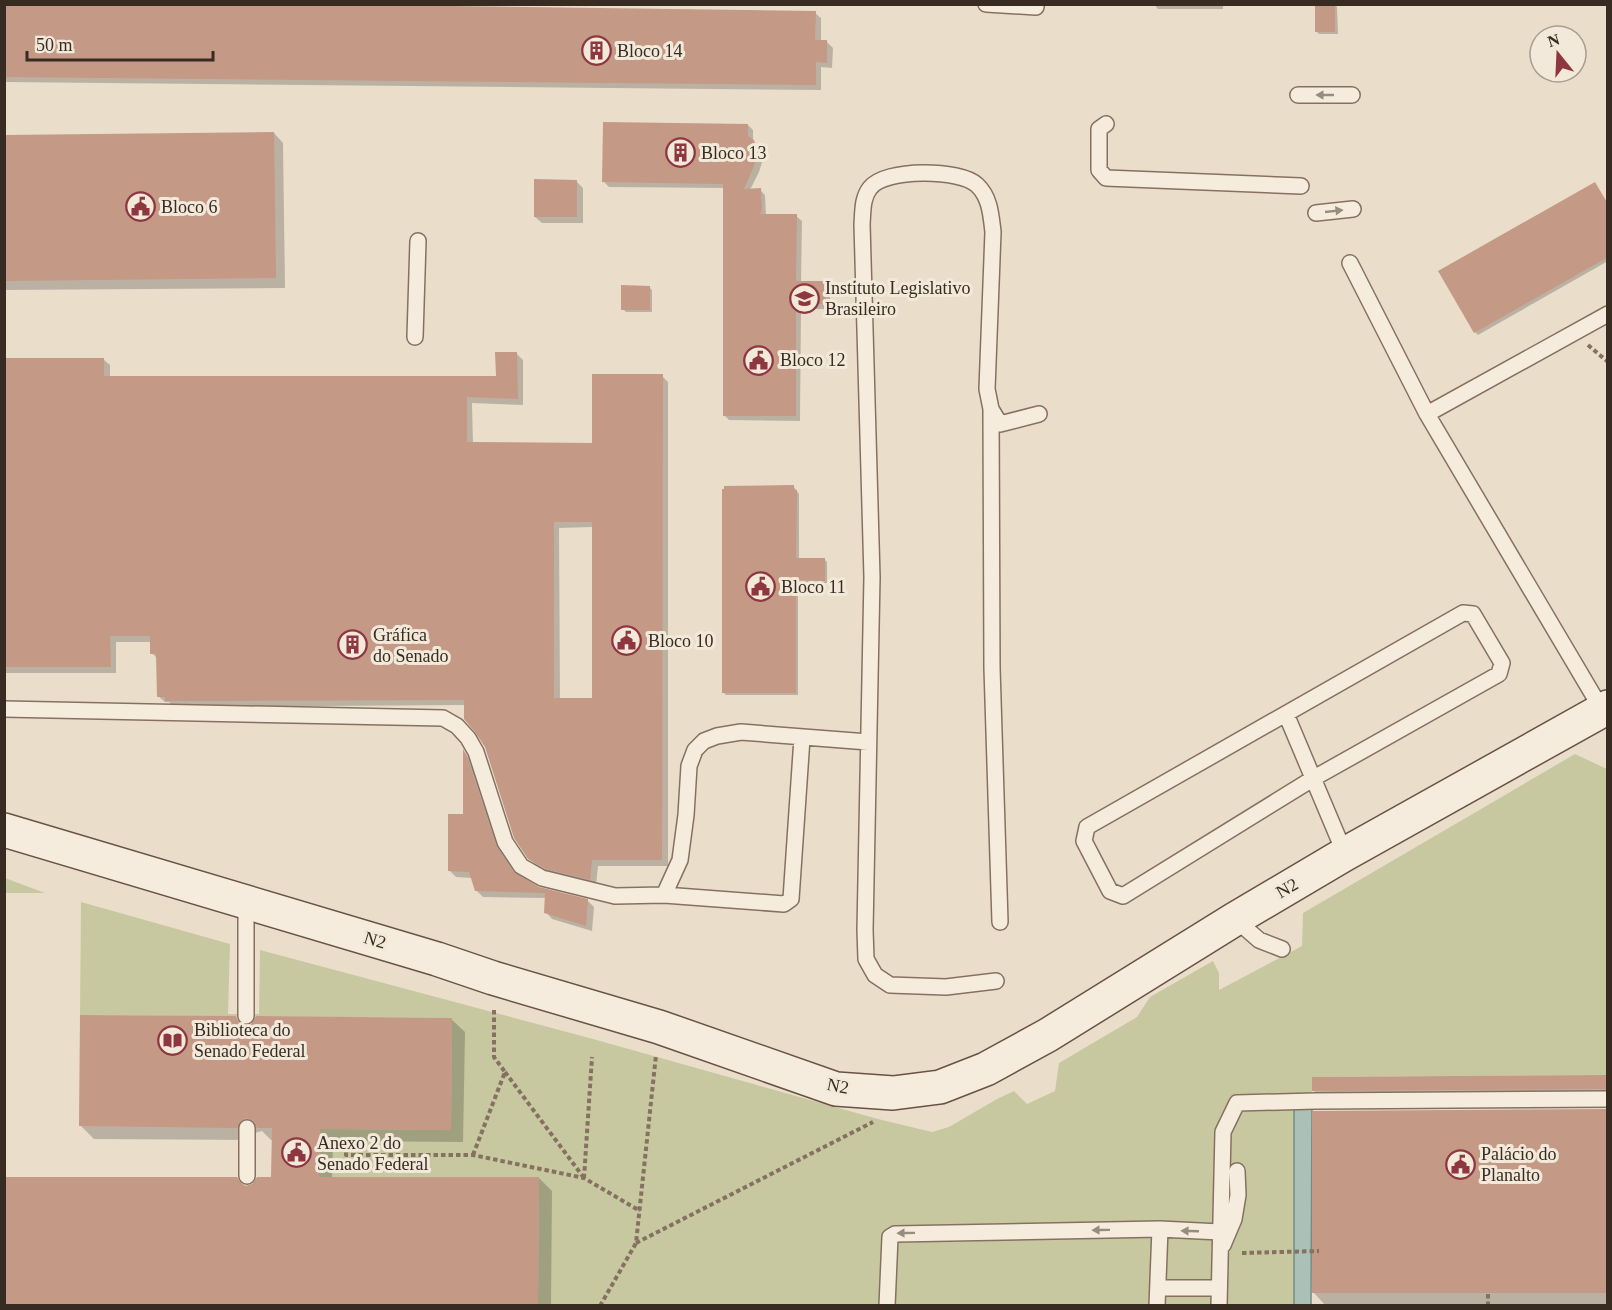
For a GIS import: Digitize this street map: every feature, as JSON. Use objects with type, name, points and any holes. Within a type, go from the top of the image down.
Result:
[{"type":"main road","name":"N2","points":[[4,830],[659,1027],[836,1089],[893,1093],[940,1087],[1026,1055],[1048,1035],[1235,919],[1345,854],[1605,709]]},
{"type":"lane","points":[[986,4],[1036,7]]},
{"type":"lane","points":[[1298,96],[1352,95]]},
{"type":"lane","points":[[1106,124],[1099,129],[1099,170],[1106,178],[1301,186]]},
{"type":"lane","points":[[996,981],[946,987],[890,985],[875,975],[866,959],[872,577],[862,224],[864,200],[871,187],[884,178],[907,173],[933,173],[960,177],[975,183],[987,197],[992,215],[987,389],[991,409],[992,668],[1000,922]]},
{"type":"lane","points":[[1316,213],[1353,209]]},
{"type":"lane","points":[[415,337],[418,241]]},
{"type":"lane","points":[[1350,263],[1427,414],[1605,709]]},
{"type":"lane","points":[[1427,414],[1608,314]]},
{"type":"lane","points":[[991,409],[1000,424],[1039,414]]},
{"type":"lane","points":[[1463,613],[1473,614],[1502,663],[1499,674],[1314,778],[1123,896],[1110,891],[1084,841],[1087,827],[1286,714],[1463,613]]},
{"type":"lane","points":[[4,709],[443,718],[457,726],[468,738],[476,752],[505,842],[521,866],[542,878],[615,896],[664,895],[784,904],[791,899],[802,738]]},
{"type":"lane","points":[[1286,714],[1345,854]]},
{"type":"lane","points":[[664,895],[680,860],[689,766],[695,750],[704,741],[741,732],[868,742]]},
{"type":"lane","points":[[246,901],[246,1016]]},
{"type":"lane","points":[[1235,919],[1259,940],[1282,949]]},
{"type":"lane","points":[[1219,1305],[1223,1132],[1237,1103],[1608,1099]]},
{"type":"lane","points":[[247,1128],[247,1176]]},
{"type":"lane","points":[[1220,1254],[1234,1219],[1238,1195],[1237,1171]]},
{"type":"lane","points":[[887,1305],[890,1237],[895,1233],[1160,1229],[1220,1232]]},
{"type":"lane","points":[[1157,1305],[1160,1229]]},
{"type":"lane","points":[[1158,1288],[1220,1288]]},
{"type":"path","points":[[493,978],[494,1057],[584,1178]]},
{"type":"path","points":[[600,1305],[636,1243],[659,1027]]},
{"type":"path","points":[[584,1178],[592,1057]]},
{"type":"path","points":[[473,1155],[505,1072]]},
{"type":"path","points":[[636,1243],[877,1119]]},
{"type":"path","points":[[346,1145],[346,1155],[473,1155],[584,1178],[640,1211]]},
{"type":"path","points":[[1220,1254],[1319,1251]]},
{"type":"path","points":[[1488,1292],[1488,1305]]},
{"type":"green space","points":[[1575,754],[1607,769],[1607,1075],[1312,1077],[1312,1105],[1294,1105],[1294,1305],[538,1305],[539,1177],[319,1177],[320,1129],[451,1130],[452,1018],[80,1015],[81,902],[230,944],[228,1014],[259,1014],[260,950],[932,1132],[949,1127],[1014,1091],[1027,1104],[1055,1091],[1059,1063],[1137,1017],[1150,997],[1213,961],[1219,973],[1219,990],[1302,946],[1303,913]]},
{"type":"green space","points":[[5,878],[45,893],[5,893]]},
{"type":"shaded area","points":[[1294,1104],[1312,1105],[1311,1305],[1294,1306]]},
{"type":"building","points":[[4,4],[305,4],[816,11],[815,40],[827,40],[827,63],[816,62],[816,85],[4,77]]},
{"type":"building","points":[[1315,4],[1335,4],[1335,32],[1315,32]]},
{"type":"building","name":"Bloco 12","points":[[603,122],[748,124],[748,136],[754,140],[758,153],[744,189],[761,188],[762,211],[760,214],[797,214],[796,281],[825,281],[825,304],[796,304],[796,416],[723,416],[723,184],[602,182]]},
{"type":"building","name":"Bloco 6","points":[[274,132],[276,278],[4,281],[4,135]]},
{"type":"building","points":[[534,179],[577,180],[577,217],[534,217]]},
{"type":"building","points":[[1595,182],[1608,204],[1608,257],[1474,333],[1438,271]]},
{"type":"building","points":[[621,285],[650,286],[650,310],[621,310]]},
{"type":"building","name":"Gráfica do Senado","points":[[495,352],[517,352],[518,399],[467,397],[467,442],[592,443],[592,374],[663,374],[662,860],[592,860],[590,880],[546,869],[528,859],[514,838],[485,747],[464,719],[464,700],[165,701],[165,697],[157,697],[156,654],[150,654],[150,636],[110,636],[111,667],[4,667],[4,358],[104,358],[104,376],[496,376]],"holes":[[[554,522],[592,522],[592,698],[554,698]]]},
{"type":"building","name":"Bloco 11","points":[[794,485],[794,490],[797,490],[796,558],[825,558],[825,581],[796,580],[796,693],[722,693],[722,489],[724,486]]},
{"type":"building","points":[[463,749],[496,845],[513,871],[539,887],[588,899],[586,926],[544,913],[545,893],[475,891],[469,872],[448,871],[448,814],[463,814]]},
{"type":"building","name":"Anexo 2 do Senado Federal","points":[[80,1015],[236,1016],[238,1021],[245,1026],[251,1024],[256,1016],[452,1018],[451,1130],[320,1129],[319,1177],[539,1177],[538,1305],[4,1305],[4,1177],[237,1177],[246,1186],[252,1184],[257,1177],[271,1177],[272,1128],[257,1128],[255,1123],[248,1118],[242,1120],[237,1128],[79,1126]]},
{"type":"building","points":[[1608,1075],[1608,1089],[1312,1091],[1312,1077]]},
{"type":"building","name":"Palácio do Planalto","points":[[1608,1109],[1608,1293],[1312,1293],[1312,1111]]},
{"type":"place","name":"Bloco 14","points":[[596,51]]},
{"type":"place","name":"Bloco 13","points":[[680,153]]},
{"type":"place","name":"Bloco 6","points":[[140,207]]},
{"type":"place","name":"Instituto Legislativo Brasileiro","points":[[804,298]]},
{"type":"place","name":"Bloco 12","points":[[759,360]]},
{"type":"place","name":"Bloco 11","points":[[760,587]]},
{"type":"place","name":"Bloco 10","points":[[627,641]]},
{"type":"place","name":"Gráfica do Senado","points":[[352,645]]},
{"type":"place","name":"Biblioteca do Senado Federal","points":[[173,1040]]},
{"type":"place","name":"Anexo 2 do Senado Federal","points":[[296,1153]]},
{"type":"place","name":"Palácio do Planalto","points":[[1460,1164]]}]
